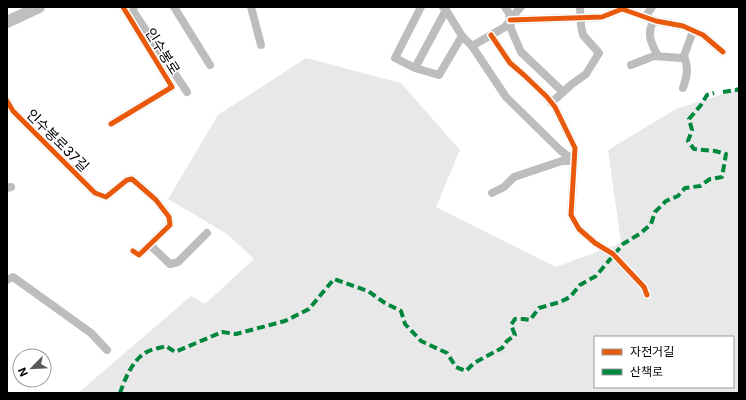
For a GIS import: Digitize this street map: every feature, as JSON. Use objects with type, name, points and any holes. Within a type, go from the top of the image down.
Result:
[{"type":"main road","points":[[7,22],[39,7]]},
{"type":"street","name":"인수봉로","points":[[111,124],[172,87],[123,7]]},
{"type":"street","points":[[134,7],[133,11],[187,92]]},
{"type":"street","points":[[174,7],[210,65]]},
{"type":"street","points":[[251,7],[261,45]]},
{"type":"street","points":[[421,7],[395,58],[415,68],[440,75],[462,36]]},
{"type":"street","points":[[505,7],[509,13],[511,29],[522,52],[563,92]]},
{"type":"street","points":[[472,46],[505,27],[521,7]]},
{"type":"street","points":[[551,103],[572,84],[586,74],[599,53],[583,35],[580,7]]},
{"type":"street","points":[[652,7],[649,18],[651,26],[649,32],[650,40],[658,56]]},
{"type":"street","points":[[510,20],[602,17],[622,8],[649,18],[683,26],[693,30],[703,35],[723,52]]},
{"type":"street","points":[[415,68],[444,9]]},
{"type":"street","points":[[444,9],[462,36],[472,46],[506,96],[560,150],[574,161]]},
{"type":"street","points":[[683,88],[687,76],[687,66],[684,56],[693,30]]},
{"type":"street","points":[[490,35],[510,63],[547,97],[555,107],[575,148],[571,215],[578,229],[595,243],[613,254],[644,287],[647,295]]},
{"type":"street","points":[[631,65],[654,56],[681,58],[684,56]]},
{"type":"street","name":"인수봉로37길","points":[[7,101],[13,111],[95,193],[106,197],[127,180],[132,179],[156,200],[169,217],[170,225],[150,245]]},
{"type":"street","points":[[492,193],[504,187],[514,177],[562,161],[574,161]]},
{"type":"street","points":[[133,251],[139,255],[150,245],[170,264],[178,262],[207,233]]},
{"type":"street","points":[[7,280],[13,276],[90,333],[106,350]]},
{"type":"shaded area","points":[[306,58],[401,83],[460,150],[436,207],[556,267],[621,243],[608,150],[676,109],[739,89],[739,393],[78,393],[191,296],[205,304],[254,259],[227,234],[168,199],[218,115]]},
{"type":"marked path","points":[[723,92],[739,89]]},
{"type":"marked path","points":[[120,393],[133,365],[140,356],[147,352],[166,346],[175,352],[222,332],[236,334],[285,321],[309,309],[334,279],[368,291],[385,303],[401,311],[405,324],[421,341],[447,353],[456,367],[466,371],[474,363],[502,348],[507,341],[515,335],[511,325],[515,319],[530,320],[539,308],[560,302],[570,297],[580,285],[596,276],[623,244],[641,233],[651,224],[655,212],[666,201],[678,196],[685,188],[700,186],[710,179],[722,177],[726,154],[715,151],[694,149],[688,141],[692,130],[689,119],[707,95],[714,93]]},
{"type":"cycle path","points":[[111,124],[172,87],[123,7]]},
{"type":"cycle path","points":[[510,20],[602,17],[622,9],[656,21],[683,26],[703,35],[723,52]]},
{"type":"cycle path","points":[[491,35],[510,63],[547,97],[555,107],[575,148],[571,215],[579,229],[595,243],[613,254],[644,287],[647,295]]},
{"type":"cycle path","points":[[7,101],[13,111],[95,193],[106,197],[127,180],[132,179],[156,200],[169,217],[170,225],[139,255],[133,251]]}]
